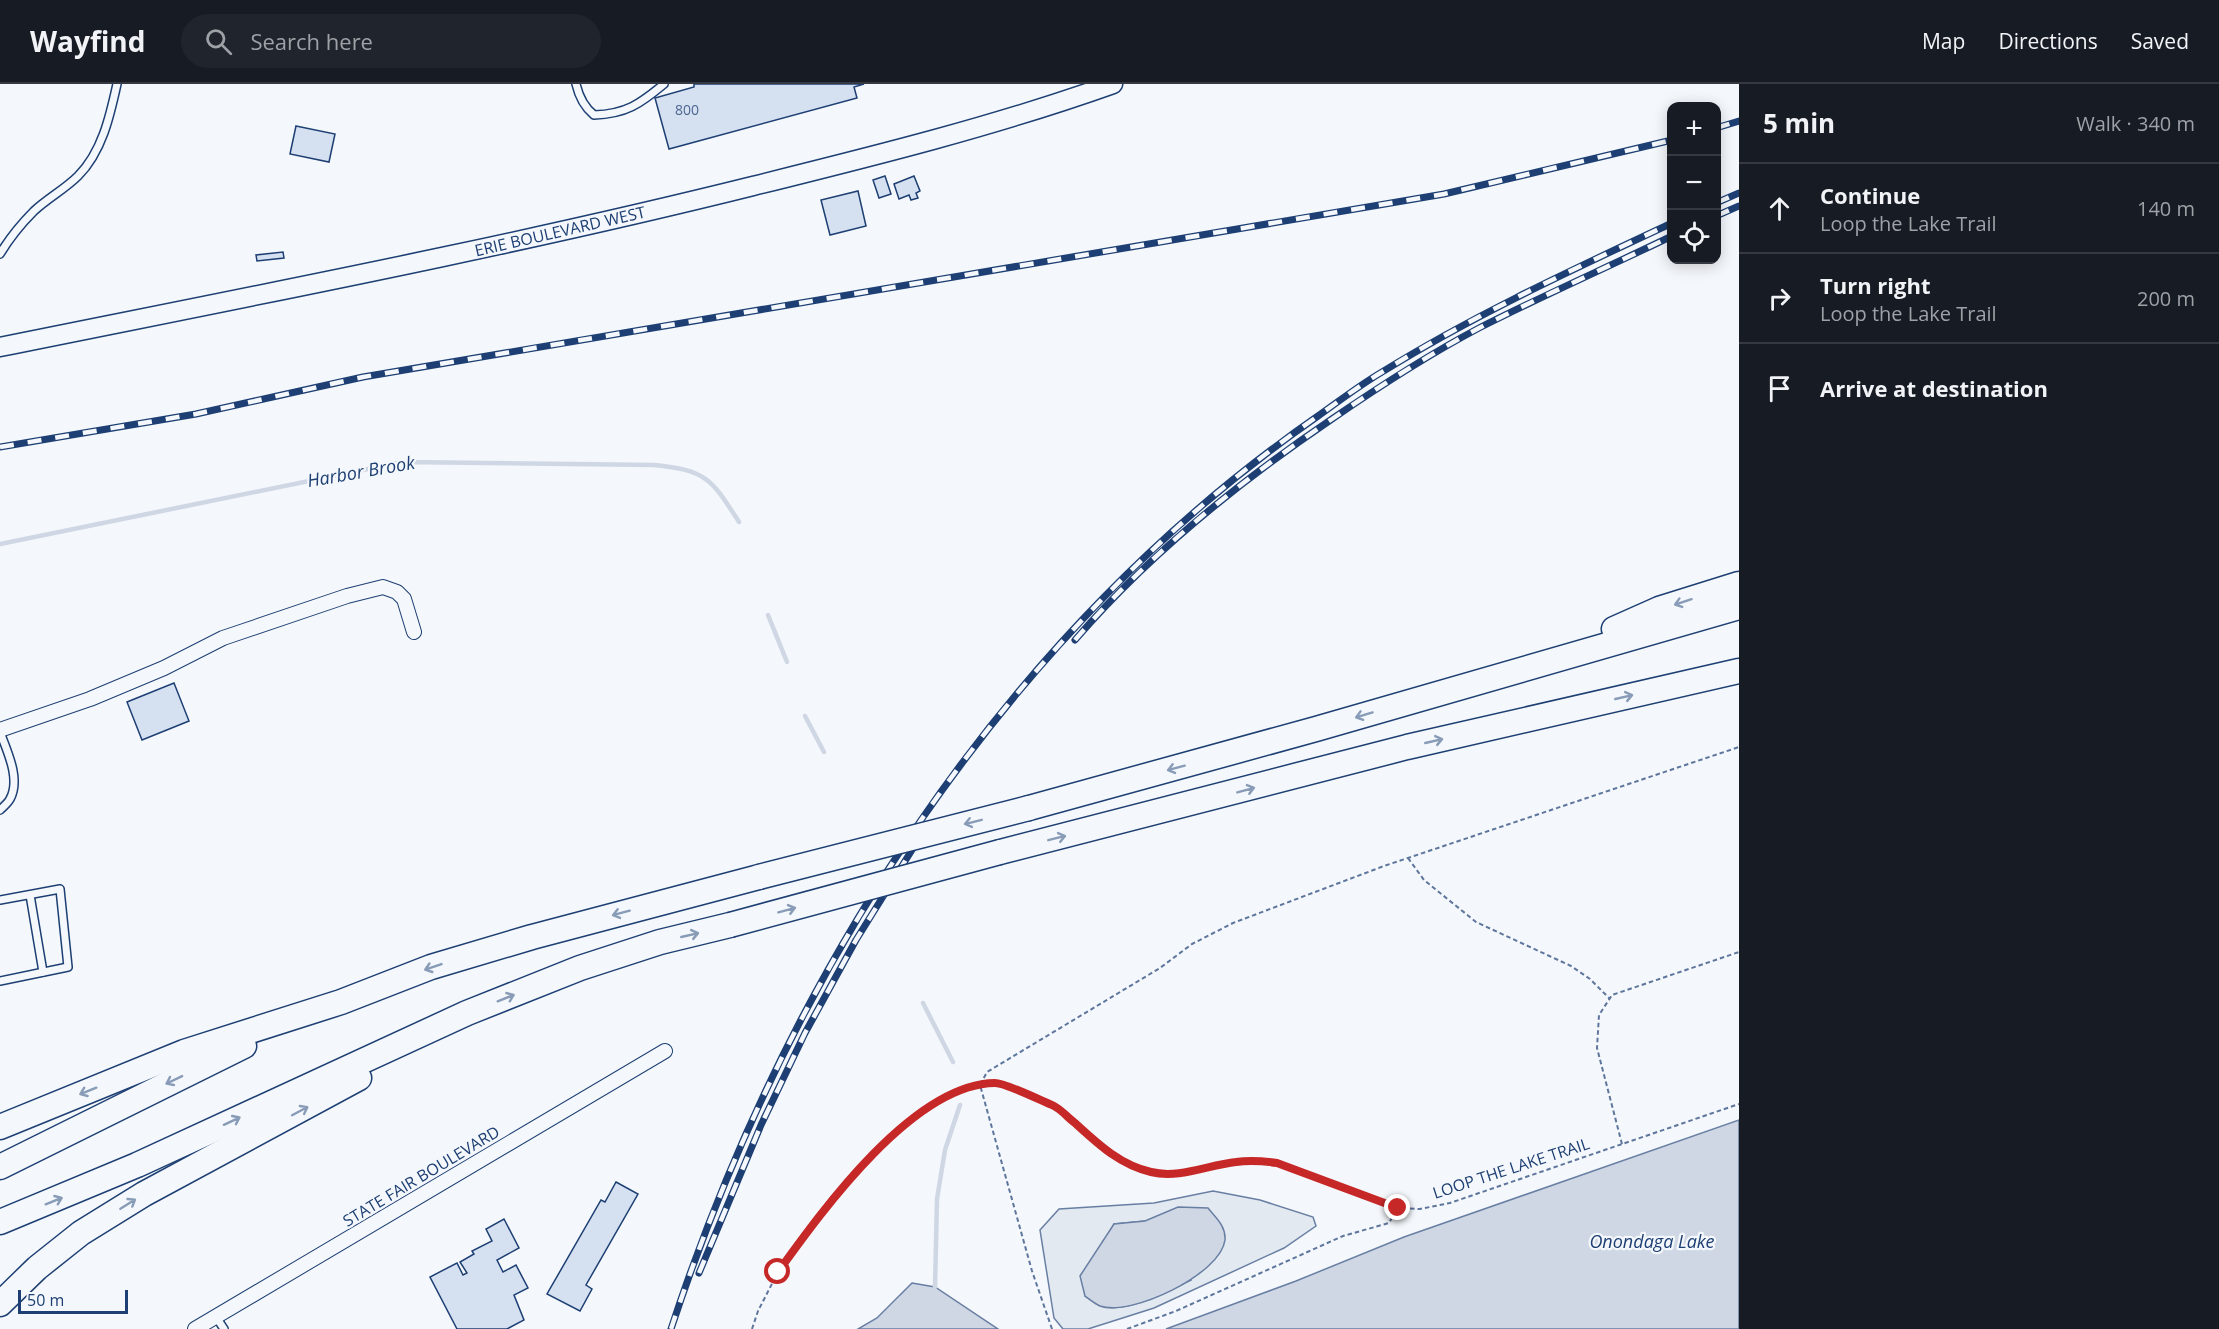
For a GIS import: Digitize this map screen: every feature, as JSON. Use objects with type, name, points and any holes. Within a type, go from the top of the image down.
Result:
[{"type":"highway","points":[[1520,668],[1659,609],[1739,584]]},
{"type":"highway","points":[[0,1167],[246,1045],[341,1002],[431,967],[532,937],[1029,808],[1316,729],[1520,668],[1739,607]]},
{"type":"highway","points":[[0,1222],[136,1165],[467,1013],[580,968],[660,942],[1407,747],[1739,671]]},
{"type":"highway","points":[[0,1127],[184,1052],[341,1002]]},
{"type":"highway","points":[[0,1304],[37,1268],[81,1233],[144,1194],[325,1098],[467,1013]]},
{"type":"main road","name":"ERIE BOULEVARD WEST","points":[[0,347],[437,258],[682,203],[909,147],[1113,84]]},
{"type":"street","points":[[0,731],[112,690],[164,668],[223,638],[347,596],[383,587],[397,592],[404,599],[414,632]]},
{"type":"street","name":"STATE FAIR BOULEVARD","points":[[195,1329],[665,1051]]},
{"type":"lane","points":[[0,254],[5,244],[34,211],[78,176],[98,149],[111,114],[117,84]]},
{"type":"lane","points":[[576,84],[586,108],[594,115],[616,114],[649,97],[664,84]]},
{"type":"lane","points":[[0,731],[12,765],[14,780],[10,800],[0,810]]},
{"type":"lane","points":[[0,900],[60,889],[68,967],[0,981]]},
{"type":"lane","points":[[30,895],[43,972]]},
{"type":"lane","points":[[216,1317],[224,1329]]},
{"type":"path","points":[[1052,1329],[1032,1271],[980,1085],[987,1072],[1160,968],[1192,944],[1233,923],[1408,858],[1739,747]]},
{"type":"path","points":[[1408,858],[1424,880],[1476,922],[1571,966],[1590,979],[1610,999]]},
{"type":"path","points":[[1622,1144],[1597,1048],[1599,1015],[1612,995],[1739,952]]},
{"type":"path","name":"LOOP THE LAKE TRAIL","points":[[752,1329],[758,1311],[778,1272],[802,1238],[886,1140],[908,1120],[961,1089],[997,1083],[1057,1108],[1108,1152],[1127,1164],[1152,1173],[1171,1174],[1236,1162],[1277,1163],[1398,1208],[1420,1209],[1450,1203],[1739,1104]]},
{"type":"path","points":[[1127,1329],[1176,1311],[1343,1236],[1389,1223],[1398,1208]]},
{"type":"shaded area","points":[[1213,1191],[1260,1200],[1313,1217],[1316,1226],[1284,1248],[1154,1308],[1088,1329],[1063,1329],[1054,1318],[1040,1230],[1059,1209],[1154,1203]],"holes":[[[1145,1221],[1191,1280],[1147,1300],[1122,1307],[1101,1306],[1085,1296],[1103,1244],[1114,1224]]]},
{"type":"water","name":"Onondaga Lake","points":[[1739,1120],[1739,1329],[1166,1329],[1296,1281],[1404,1237]]},
{"type":"water","points":[[1178,1207],[1208,1208],[1222,1226],[1225,1240],[1220,1253],[1208,1266],[1173,1290],[1132,1305],[1114,1308],[1100,1306],[1085,1296],[1080,1276],[1114,1224],[1145,1221]]},
{"type":"water","points":[[912,1283],[935,1287],[998,1329],[858,1329],[877,1318]]},
{"type":"building","points":[[694,84],[864,84],[854,87],[857,98],[669,149],[655,98],[694,87]]},
{"type":"building","points":[[296,126],[335,134],[329,162],[290,154]]},
{"type":"building","points":[[885,176],[891,194],[879,198],[873,180]]},
{"type":"building","points":[[914,176],[920,191],[916,193],[918,198],[911,200],[909,195],[899,199],[894,184]]},
{"type":"building","points":[[858,191],[866,226],[830,235],[821,200]]},
{"type":"building","points":[[283,252],[284,258],[257,261],[256,255]]},
{"type":"building","points":[[174,683],[189,721],[142,740],[127,702]]},
{"type":"building","points":[[616,1182],[638,1194],[586,1285],[592,1289],[580,1311],[547,1294],[601,1200],[605,1202]]},
{"type":"building","points":[[504,1219],[519,1248],[497,1260],[503,1272],[516,1265],[528,1288],[514,1295],[524,1320],[507,1329],[457,1329],[430,1277],[457,1263],[463,1275],[467,1273],[460,1262],[474,1254],[472,1251],[492,1241],[486,1229]]},
{"type":"waterway","name":"Harbor Brook","points":[[0,544],[402,462],[672,467],[697,474],[706,480],[722,496],[739,522]]},
{"type":"waterway","name":"Harbor Brook","points":[[768,615],[787,662]]},
{"type":"waterway","name":"Harbor Brook","points":[[805,716],[824,752]]},
{"type":"waterway","name":"Harbor Brook","points":[[923,1003],[953,1062]]},
{"type":"waterway","name":"Harbor Brook","points":[[935,1287],[937,1199],[945,1150],[960,1105]]},
{"type":"railway","points":[[1721,126],[1739,121]]},
{"type":"railway","points":[[0,447],[196,414],[363,377],[1444,194],[1667,141]]},
{"type":"railway","points":[[1721,201],[1739,193]]},
{"type":"railway","points":[[1721,214],[1739,206]]},
{"type":"railway","points":[[671,1329],[720,1196],[778,1066],[845,940],[921,820],[1007,706],[1101,600],[1205,503],[1366,382],[1488,312],[1667,225]]},
{"type":"railway","points":[[1075,640],[1133,578],[1196,521],[1263,468],[1350,407],[1423,360],[1479,328],[1667,238]]},
{"type":"railway","points":[[699,1273],[761,1125],[805,1033],[856,940],[915,845]]},
{"type":"route","points":[[778,1272],[802,1238],[865,1163],[908,1120],[961,1089],[997,1083],[1057,1108],[1108,1152],[1127,1164],[1152,1173],[1171,1174],[1236,1162],[1277,1163],[1398,1208]]}]
